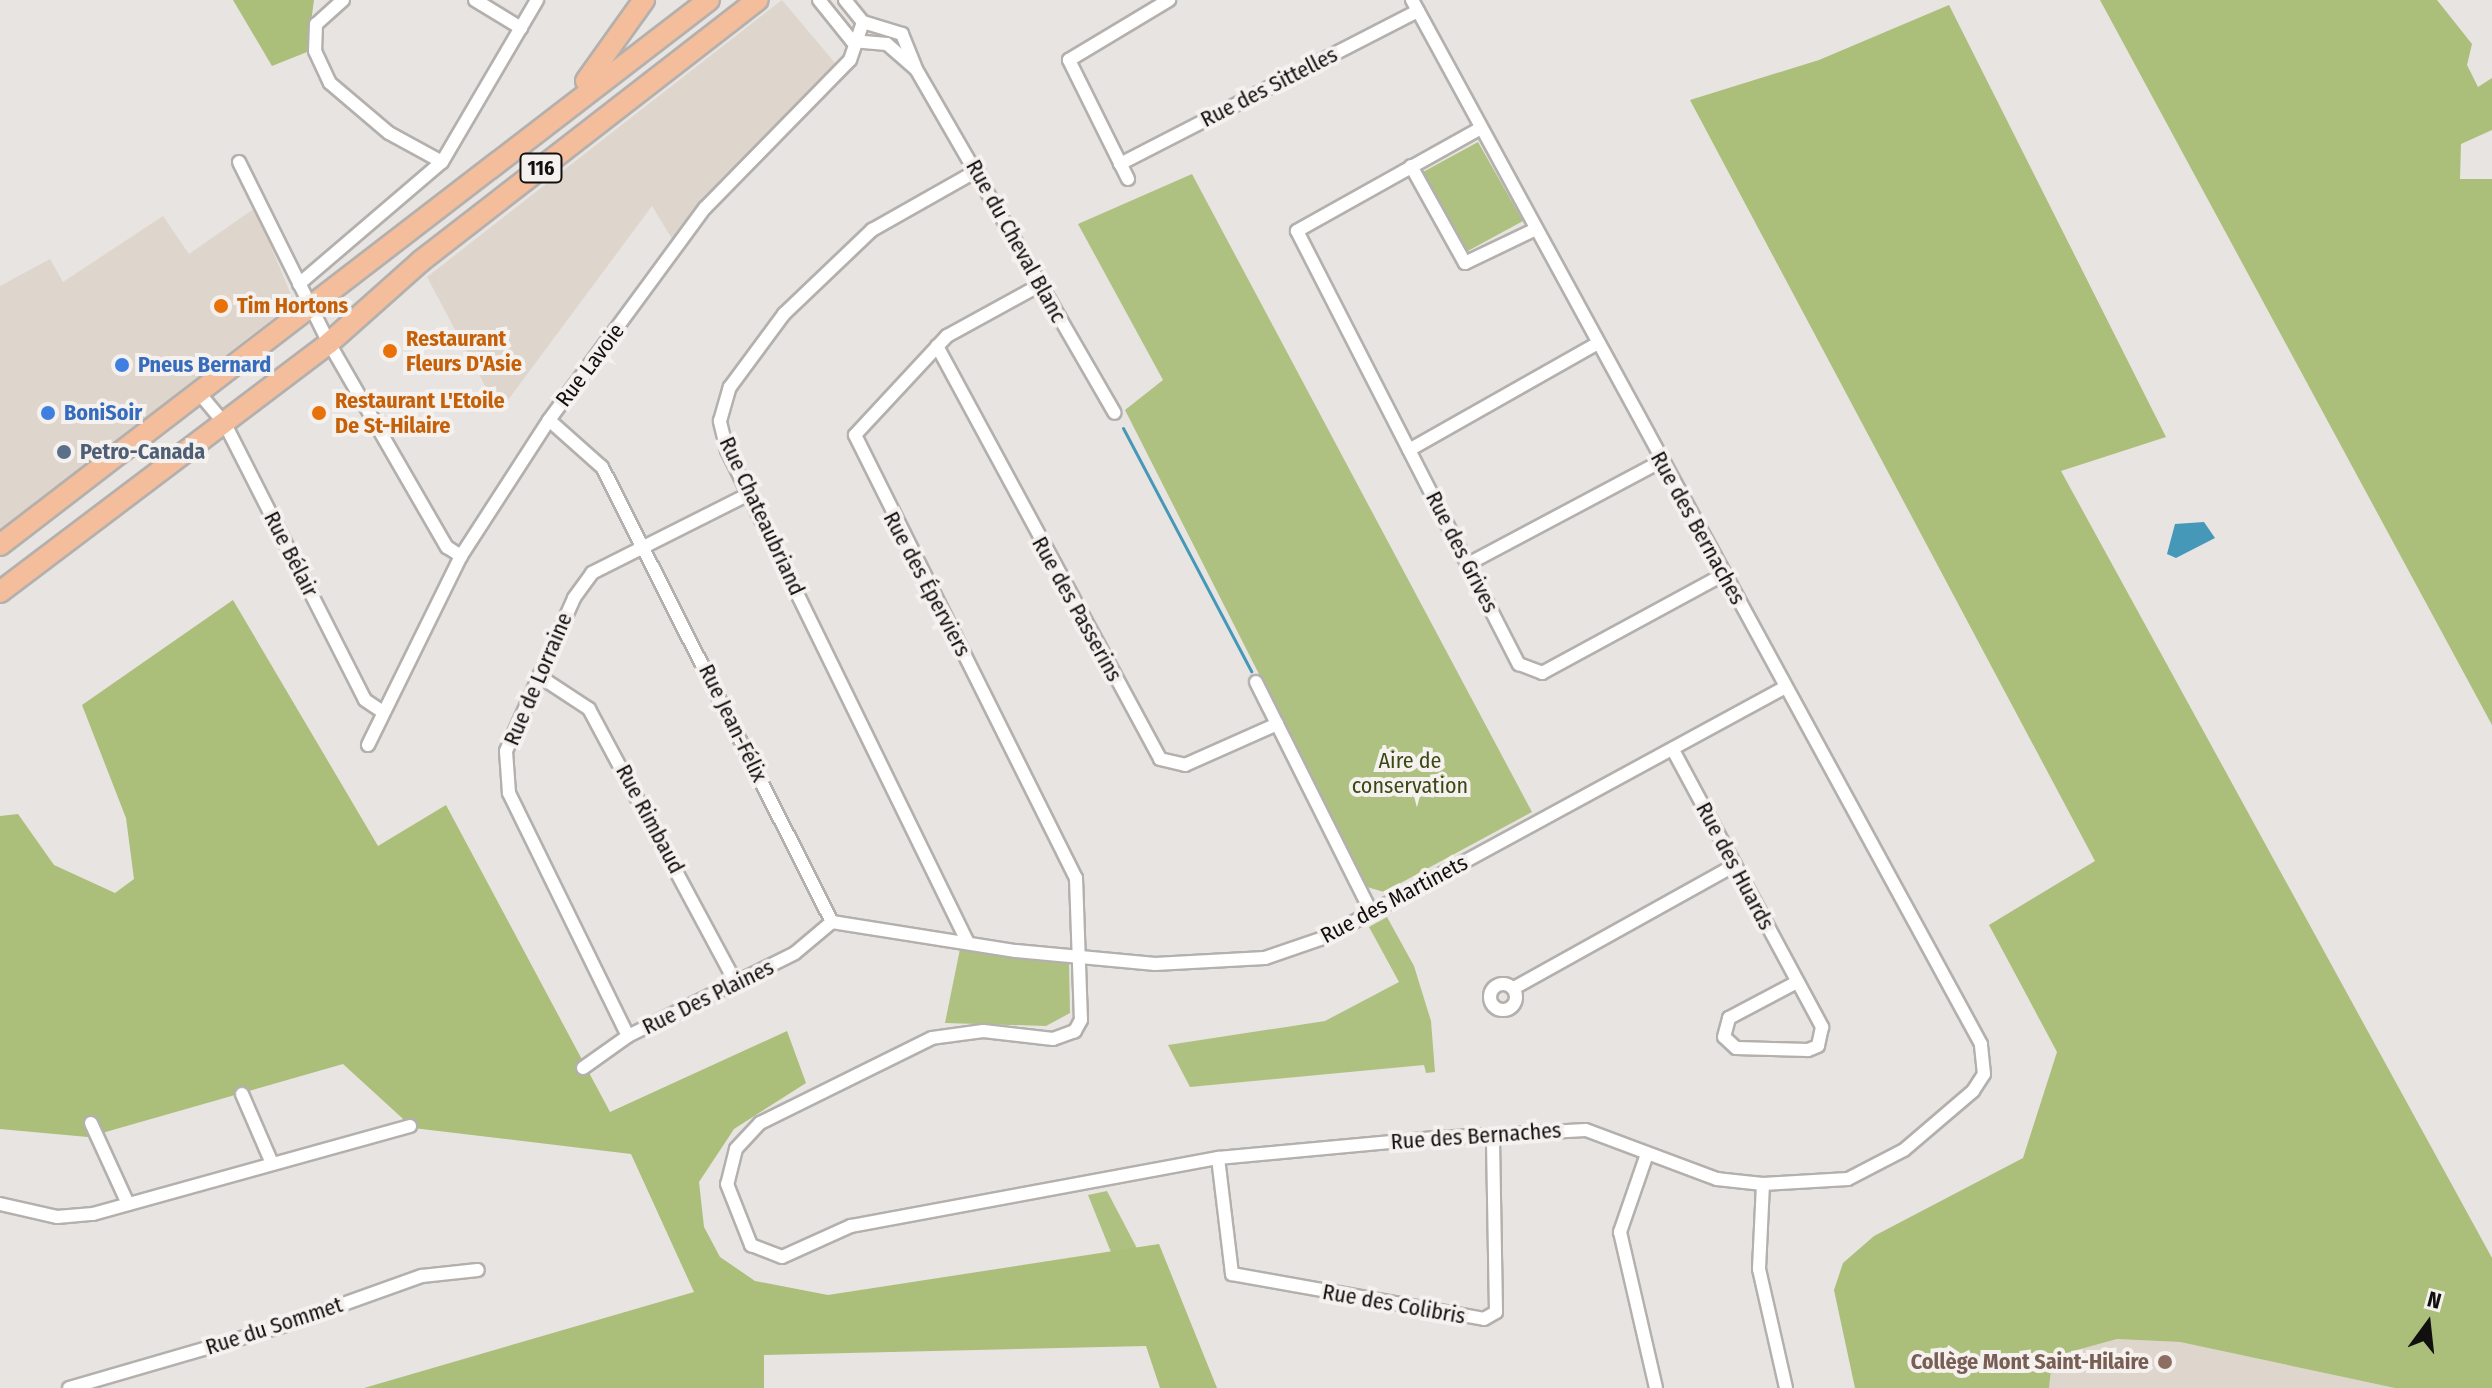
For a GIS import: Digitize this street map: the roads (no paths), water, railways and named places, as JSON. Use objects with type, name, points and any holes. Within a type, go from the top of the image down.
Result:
[{"type":"main road","points":[[534,133],[603,63],[644,0]]},
{"type":"main road","name":"116","points":[[0,545],[311,309],[709,0]]},
{"type":"main road","name":"116","points":[[0,592],[329,343],[421,261],[758,0]]},
{"type":"street","points":[[343,0],[316,24],[315,51],[330,83],[389,133],[442,162]]},
{"type":"street","points":[[475,0],[521,28]]},
{"type":"street","points":[[299,284],[442,162],[537,0]]},
{"type":"street","points":[[819,0],[858,43]]},
{"type":"street","points":[[845,0],[863,22]]},
{"type":"street","points":[[1128,179],[1069,67],[1071,55],[1169,0]]},
{"type":"street","name":"Rue des Bernaches","points":[[1083,956],[1081,1020],[1065,1037],[969,1031],[932,1038],[760,1123],[736,1149],[727,1184],[751,1245],[782,1257],[851,1226],[1218,1158],[1493,1135],[1586,1130],[1717,1179],[1763,1184],[1833,1182],[1887,1162],[1973,1091],[1985,1064],[1981,1044],[1782,689],[1724,574],[1660,462],[1415,5]]},
{"type":"street","name":"Rue des Sittelles","points":[[1120,164],[1415,5]]},
{"type":"street","name":"Rue Lavoie","points":[[368,745],[461,556],[549,420],[705,208],[841,70],[858,43],[863,22]]},
{"type":"street","name":"Rue du Cheval Blanc","points":[[863,22],[902,34],[916,69],[978,170],[1040,285],[1115,413]]},
{"type":"street","name":"Rue du Cheval Blanc","points":[[858,43],[887,44],[916,69]]},
{"type":"street","points":[[1481,128],[1411,166],[1465,263],[1536,229]]},
{"type":"street","points":[[239,162],[329,343],[447,547],[461,556]]},
{"type":"street","name":"Rue des Grives","points":[[1411,166],[1297,231],[1519,664],[1533,675],[1724,574]]},
{"type":"street","name":"Rue Chateaubriand","points":[[968,943],[749,494],[722,434],[720,409],[730,387],[784,314],[872,230],[978,170]]},
{"type":"street","name":"Rue des Éperviers","points":[[1040,285],[937,346],[864,419],[857,447],[1060,839],[1082,901],[1083,956]]},
{"type":"street","points":[[1409,450],[1598,343]]},
{"type":"street","name":"Rue des Passerins","points":[[937,346],[1160,759],[1185,765],[1277,724]]},
{"type":"street","name":"Rue Bélair","points":[[199,393],[225,424],[365,700],[383,712]]},
{"type":"street","name":"Rue Jean-Félix","points":[[549,420],[602,467],[644,544],[832,922]]},
{"type":"street","points":[[1468,564],[1660,462]]},
{"type":"street","name":"Rue de Lorraine","points":[[628,1036],[505,778],[506,751],[583,584],[644,544],[749,494]]},
{"type":"street","name":"Rue Rimbaud","points":[[539,676],[589,709],[737,985]]},
{"type":"street","points":[[1256,682],[1370,910]]},
{"type":"street","name":"Rue des Martinets","points":[[968,943],[1083,956],[1233,964],[1293,950],[1673,750],[1782,689]]},
{"type":"street","name":"Rue des Huards","points":[[1673,750],[1822,1027],[1818,1046],[1736,1048],[1724,1037],[1729,1018],[1797,982]]},
{"type":"street","points":[[1514,988],[1735,865]]},
{"type":"street","points":[[832,922],[968,943]]},
{"type":"street","name":"Rue Des Plaines","points":[[583,1068],[628,1036],[737,985],[795,953],[832,922]]},
{"type":"street","points":[[242,1094],[271,1161]]},
{"type":"street","points":[[91,1123],[128,1204]]},
{"type":"street","points":[[0,1204],[57,1217],[128,1204],[271,1161],[410,1126]]},
{"type":"street","name":"Rue des Colibris","points":[[1218,1158],[1232,1274],[1484,1319],[1496,1312],[1493,1135]]},
{"type":"street","points":[[1647,1154],[1620,1232],[1656,1388]]},
{"type":"street","points":[[1763,1184],[1759,1269],[1786,1388]]},
{"type":"street","name":"Rue du Sommet","points":[[69,1388],[282,1326],[404,1281],[478,1270]]},
{"type":"water","points":[[2204,522],[2215,538],[2176,558],[2167,554],[2175,524]]},
{"type":"waterway","points":[[1123,428],[1251,671]]},
{"type":"place","name":"Tim Hortons","points":[[221,306]]},
{"type":"place","name":"Restaurant Fleurs D'Asie","points":[[390,351]]},
{"type":"place","name":"Pneus Bernard","points":[[122,365]]},
{"type":"place","name":"BoniSoir","points":[[48,413]]},
{"type":"place","name":"Restaurant L'Etoile De St-Hilaire","points":[[319,413]]},
{"type":"place","name":"Petro-Canada","points":[[64,452]]},
{"type":"place","name":"Collège Mont Saint-Hilaire","points":[[2165,1362]]},
{"type":"park label","name":"Aire de conservation","points":[[1410,772]]}]
